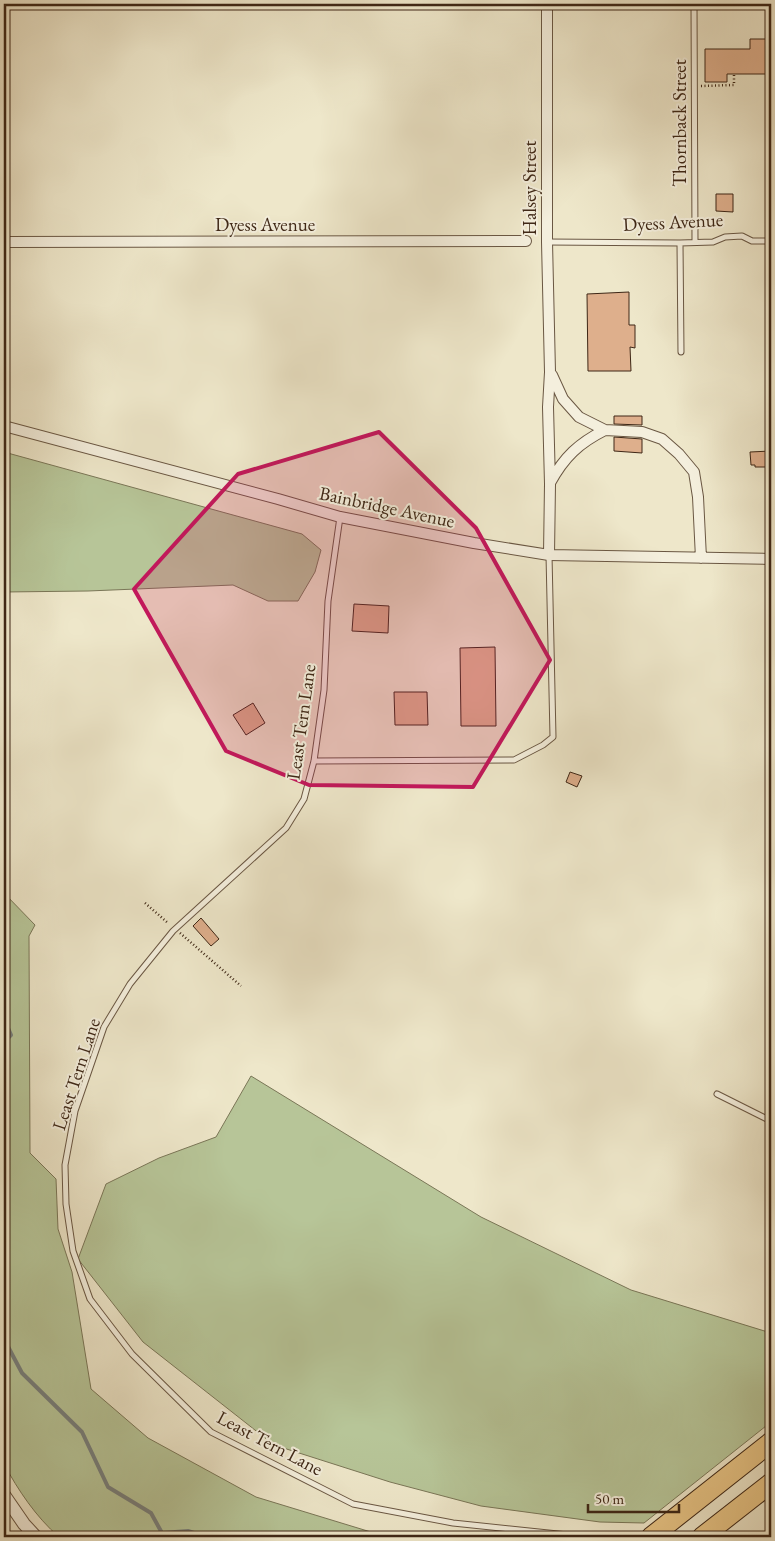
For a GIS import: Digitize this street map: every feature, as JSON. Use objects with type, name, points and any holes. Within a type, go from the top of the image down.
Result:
[{"type":"highway","points":[[651,1537],[771,1442]]},
{"type":"highway","points":[[702,1537],[771,1483]]},
{"type":"street","name":"Halsey Street","points":[[547,4],[546,242],[550,372],[548,407],[549,555]]},
{"type":"street","name":"Dyess Avenue","points":[[4,242],[526,241]]},
{"type":"street","name":"Halsey Street","points":[[550,372],[563,399],[579,417],[605,430],[642,432],[662,439],[679,454],[694,472],[698,497],[701,558]]},
{"type":"street","name":"Bainbridge Avenue","points":[[4,426],[340,517],[474,543],[549,555],[771,559]]},
{"type":"street","name":"Halsey Street","points":[[550,484],[559,466],[578,446],[605,430]]},
{"type":"street","points":[[4,1495],[24,1524],[36,1537]]},
{"type":"lane","name":"Thornback Street","points":[[694,4],[695,242]]},
{"type":"lane","name":"Dyess Avenue","points":[[546,242],[713,242],[725,237],[742,236],[752,241],[771,241]]},
{"type":"lane","points":[[680,243],[681,352]]},
{"type":"lane","name":"Least Tern Lane","points":[[340,517],[328,601],[324,690],[314,761],[304,800],[286,828],[175,929],[130,984],[104,1027],[75,1111],[65,1165],[66,1204],[73,1251],[90,1299],[132,1354],[211,1432],[353,1504],[453,1523],[577,1536]]},
{"type":"lane","points":[[314,761],[514,760],[543,745],[553,737],[549,555]]},
{"type":"lane","points":[[717,1094],[771,1121]]},
{"type":"path","points":[[694,86],[734,85],[734,74]]},
{"type":"path","points":[[145,903],[241,986]]},
{"type":"highlighted area","points":[[379,432],[476,528],[550,660],[473,787],[309,785],[226,751],[134,589],[238,474]]},
{"type":"green space","points":[[4,452],[302,534],[321,550],[315,572],[298,601],[268,601],[233,585],[88,591],[4,592]]},
{"type":"green space","points":[[4,893],[35,925],[29,936],[30,1153],[56,1179],[58,1229],[72,1272],[91,1389],[148,1438],[256,1497],[384,1536],[456,1534],[514,1537],[59,1537],[35,1512],[4,1464]]},
{"type":"green space","points":[[251,1076],[481,1217],[631,1290],[771,1333],[771,1422],[644,1523],[600,1522],[481,1506],[390,1482],[274,1445],[143,1342],[78,1259],[106,1184],[159,1158],[216,1137]]},
{"type":"building","points":[[750,39],[771,39],[771,74],[727,74],[727,82],[705,82],[705,49],[750,49]]},
{"type":"building","points":[[716,194],[733,194],[733,212],[716,211]]},
{"type":"building","points":[[629,292],[629,325],[635,325],[635,348],[630,347],[631,371],[588,371],[587,294]]},
{"type":"building","points":[[614,416],[642,416],[642,425],[614,424]]},
{"type":"building","points":[[614,437],[642,439],[642,453],[614,451]]},
{"type":"building","points":[[771,451],[771,467],[755,467],[755,465],[751,465],[750,452]]},
{"type":"building","points":[[354,604],[389,606],[388,633],[352,631]]},
{"type":"building","points":[[495,647],[496,726],[461,726],[460,648]]},
{"type":"building","points":[[394,692],[427,692],[428,725],[395,725]]},
{"type":"building","points":[[253,703],[265,723],[246,735],[233,715]]},
{"type":"building","points":[[570,772],[582,776],[577,787],[566,782]]},
{"type":"building","points":[[201,918],[219,939],[211,946],[193,926]]},
{"type":"waterway","points":[[4,1019],[11,1035],[4,1042]]},
{"type":"waterway","points":[[4,1339],[22,1373],[82,1432],[108,1487],[151,1513],[162,1533],[188,1531],[206,1537]]}]
